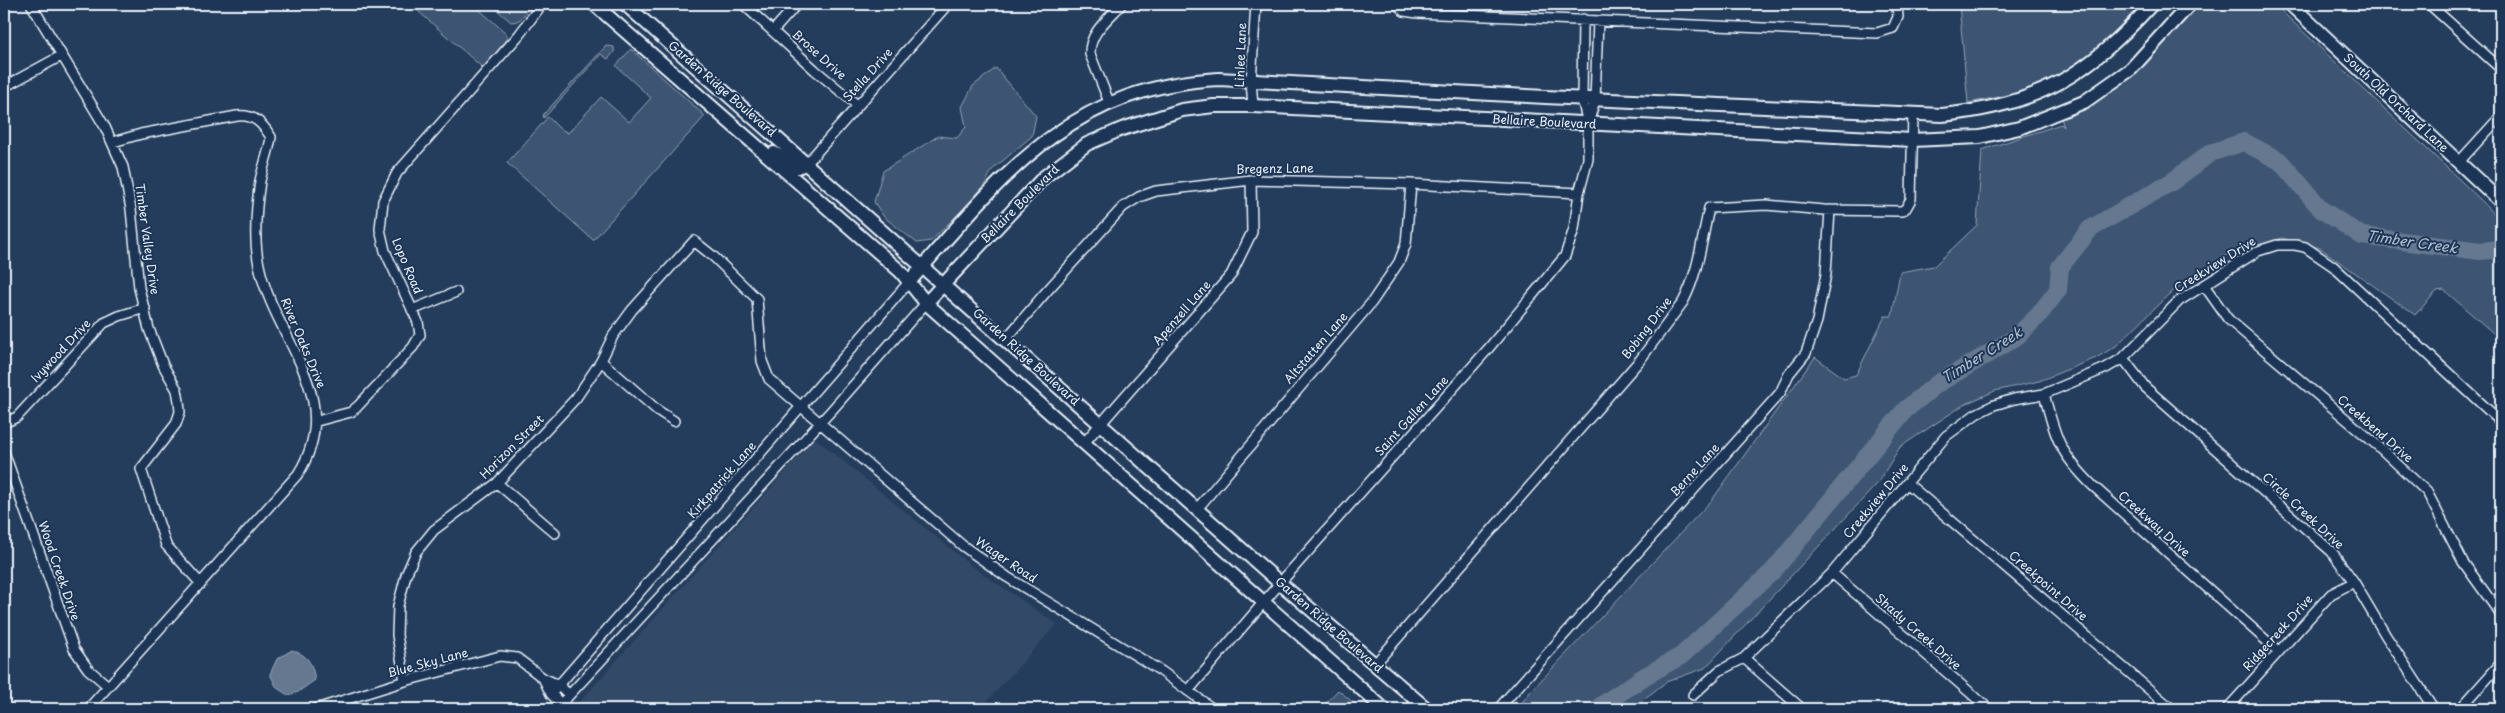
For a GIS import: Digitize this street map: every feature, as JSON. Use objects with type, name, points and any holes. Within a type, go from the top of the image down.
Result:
[{"type":"main road","name":"Garden Ridge Boulevard","points":[[594,4],[910,282],[926,303],[1384,709]]},
{"type":"main road","name":"Garden Ridge Boulevard","points":[[625,4],[924,266],[1280,583],[1427,709]]},
{"type":"main road","name":"Bellaire Boulevard","points":[[910,282],[998,185],[1061,128],[1109,102],[1170,83],[1219,79],[1595,100],[1942,115],[1977,112],[2008,104],[2046,90],[2088,66],[2114,44],[2152,4]]},
{"type":"main road","name":"Bellaire Boulevard","points":[[926,303],[1044,177],[1087,144],[1122,129],[1182,110],[1214,106],[1253,106],[1912,140],[1980,137],[2019,128],[2084,102],[2131,69],[2190,4]]},
{"type":"main road","name":"South Old Orchard Lane","points":[[2290,4],[2501,202]]},
{"type":"main road","points":[[734,128],[798,168],[807,163]]},
{"type":"street","name":"Timber Valley Drive","points":[[31,4],[113,142],[122,166],[131,209],[136,264],[149,329],[177,390],[180,412],[176,424],[141,469],[166,545],[201,584]]},
{"type":"street","name":"Lopo Road","points":[[316,421],[351,412],[413,347],[420,334],[418,322],[385,251],[380,229],[381,210],[390,183],[519,34],[542,4]]},
{"type":"street","name":"Brose Drive","points":[[743,4],[857,105]]},
{"type":"street","points":[[773,30],[797,4]]},
{"type":"street","name":"Stella Drive","points":[[807,163],[948,4]]},
{"type":"street","points":[[1109,102],[1090,54],[1090,46],[1092,37],[1122,4]]},
{"type":"street","name":"Linlee Lane","points":[[1253,106],[1251,81],[1256,4]]},
{"type":"street","points":[[1397,4],[1404,11],[1416,14],[1583,19],[1878,33],[1893,28],[1898,17],[1898,4]]},
{"type":"street","points":[[2429,4],[2501,69]]},
{"type":"street","points":[[1583,19],[1582,99],[1588,124]]},
{"type":"street","points":[[1588,124],[1595,100],[1598,21]]},
{"type":"street","points":[[4,87],[61,56]]},
{"type":"street","name":"Bobing Drive","points":[[1375,664],[1640,360],[1667,324],[1688,292],[1709,208],[1766,205],[1830,210],[1897,212],[1906,208],[1911,199],[1913,114]]},
{"type":"street","name":"River Oaks Drive","points":[[88,709],[298,474],[309,454],[316,421],[315,406],[309,385],[266,290],[259,264],[256,240],[258,202],[271,137],[263,124],[246,115],[237,116],[141,134],[113,142]]},
{"type":"street","points":[[2459,162],[2501,116]]},
{"type":"street","name":"Saint Gallen Lane","points":[[1188,691],[1280,583],[1488,349],[1565,256],[1574,229],[1579,193],[1588,159],[1588,124]]},
{"type":"street","name":"Bregenz Lane","points":[[1006,339],[1123,207],[1139,197],[1156,191],[1251,180],[1411,184],[1579,193]]},
{"type":"street","name":"Apenzell Lane","points":[[1084,443],[1231,275],[1252,232],[1251,180]]},
{"type":"street","name":"Altstatten Lane","points":[[1197,509],[1372,302],[1389,279],[1406,244],[1411,184]]},
{"type":"street","name":"Berne Lane","points":[[1498,709],[1780,393],[1789,374],[1806,353],[1817,321],[1826,274],[1830,210]]},
{"type":"street","name":"Horizon Street","points":[[406,681],[397,635],[398,606],[410,563],[416,552],[434,530],[496,483],[576,398],[601,361],[613,336],[632,310],[694,241]]},
{"type":"street","name":"Wager Road","points":[[694,241],[714,257],[757,300],[762,361],[769,378],[963,546],[1007,577],[1161,671],[1213,709]]},
{"type":"street","name":"Creekview Drive","points":[[1693,695],[1719,671],[1744,658],[1832,573],[1946,436],[1976,414],[2014,398],[2044,394],[2106,368],[2124,358],[2179,301],[2258,250],[2276,245],[2305,247],[2333,266],[2501,422]]},
{"type":"street","name":"Kirkpatrick Lane","points":[[551,694],[910,282]]},
{"type":"street","name":"Creekbend Drive","points":[[2204,285],[2228,319],[2378,446],[2427,492],[2463,562],[2501,616]]},
{"type":"street","points":[[412,310],[456,292]]},
{"type":"street","points":[[570,695],[820,423],[926,303]]},
{"type":"street","name":"Ivywood Drive","points":[[4,423],[17,417],[104,324],[119,316],[145,308]]},
{"type":"street","name":"Circle Creek Drive","points":[[2124,358],[2145,387],[2332,552],[2354,582],[2386,636],[2434,709]]},
{"type":"street","points":[[601,361],[656,410],[674,421]]},
{"type":"street","name":"Creekway Drive","points":[[2044,394],[2057,442],[2070,463],[2092,485],[2278,651]]},
{"type":"street","name":"Wood Creek Drive","points":[[4,452],[74,650],[88,669],[108,686]]},
{"type":"street","name":"Creekpoint Drive","points":[[1907,482],[2172,709]]},
{"type":"street","points":[[496,483],[555,533]]},
{"type":"street","name":"Shady Creek Drive","points":[[1832,573],[1989,709]]},
{"type":"street","name":"Ridgecreek Drive","points":[[2227,709],[2331,594],[2354,582]]},
{"type":"street","name":"Blue Sky Lane","points":[[316,709],[406,681],[500,656],[517,658],[543,678],[559,685],[570,695],[561,704],[551,694],[543,678]]},
{"type":"street","points":[[1744,658],[1802,709]]},
{"type":"street","points":[[2460,709],[2501,663]]},
{"type":"shaded area","points":[[410,4],[469,4],[473,8],[475,6],[506,33],[508,38],[483,68]]},
{"type":"shaded area","points":[[490,4],[531,4],[521,18],[511,22]]},
{"type":"shaded area","points":[[1959,4],[2142,4],[2090,55],[2067,72],[2034,88],[1968,103]]},
{"type":"shaded area","points":[[2197,4],[2274,4],[2501,221],[2501,340],[2444,290],[2437,291],[2415,315],[2320,248],[2282,238],[2224,256],[2169,294],[2116,346],[2096,358],[2039,381],[1995,391],[1965,404],[1900,447],[1877,484],[1705,668],[1666,682],[1635,706],[1641,709],[1517,709],[1531,691],[1712,500],[1815,357],[1844,378],[1856,375],[1885,316],[1892,316],[1900,272],[1934,266],[1977,225],[1982,150],[2061,124],[2064,127],[2061,118],[2081,109],[2180,22]]},
{"type":"shaded area","points":[[606,46],[614,47],[614,52],[608,59],[601,54],[544,118],[543,115]]},
{"type":"shaded area","points":[[631,49],[705,116],[593,240],[507,163],[548,117],[559,128],[568,133],[601,97],[629,122],[651,98],[616,66]]},
{"type":"shaded area","points":[[996,68],[1036,116],[1032,136],[992,170],[985,184],[973,199],[931,241],[917,243],[884,217],[874,202],[883,171],[938,136],[957,138],[966,127],[962,107],[973,86]]},
{"type":"shaded area","points":[[815,438],[974,568],[1057,624],[980,709],[584,709],[578,704]]},
{"type":"shaded area","points":[[292,650],[309,661],[315,680],[298,692],[288,695],[277,688],[270,674],[277,659]]},
{"type":"shaded area","points":[[1338,690],[1361,709],[1320,709]]},
{"type":"waterway","name":"Timber Creek","points":[[1599,709],[1602,705],[1645,676],[1681,656],[1774,570],[1905,410],[1937,384],[2015,338],[2038,316],[2058,290],[2060,267],[2090,229],[2173,181],[2210,153],[2244,142],[2280,161],[2322,210],[2362,236],[2480,251],[2501,249]]}]
